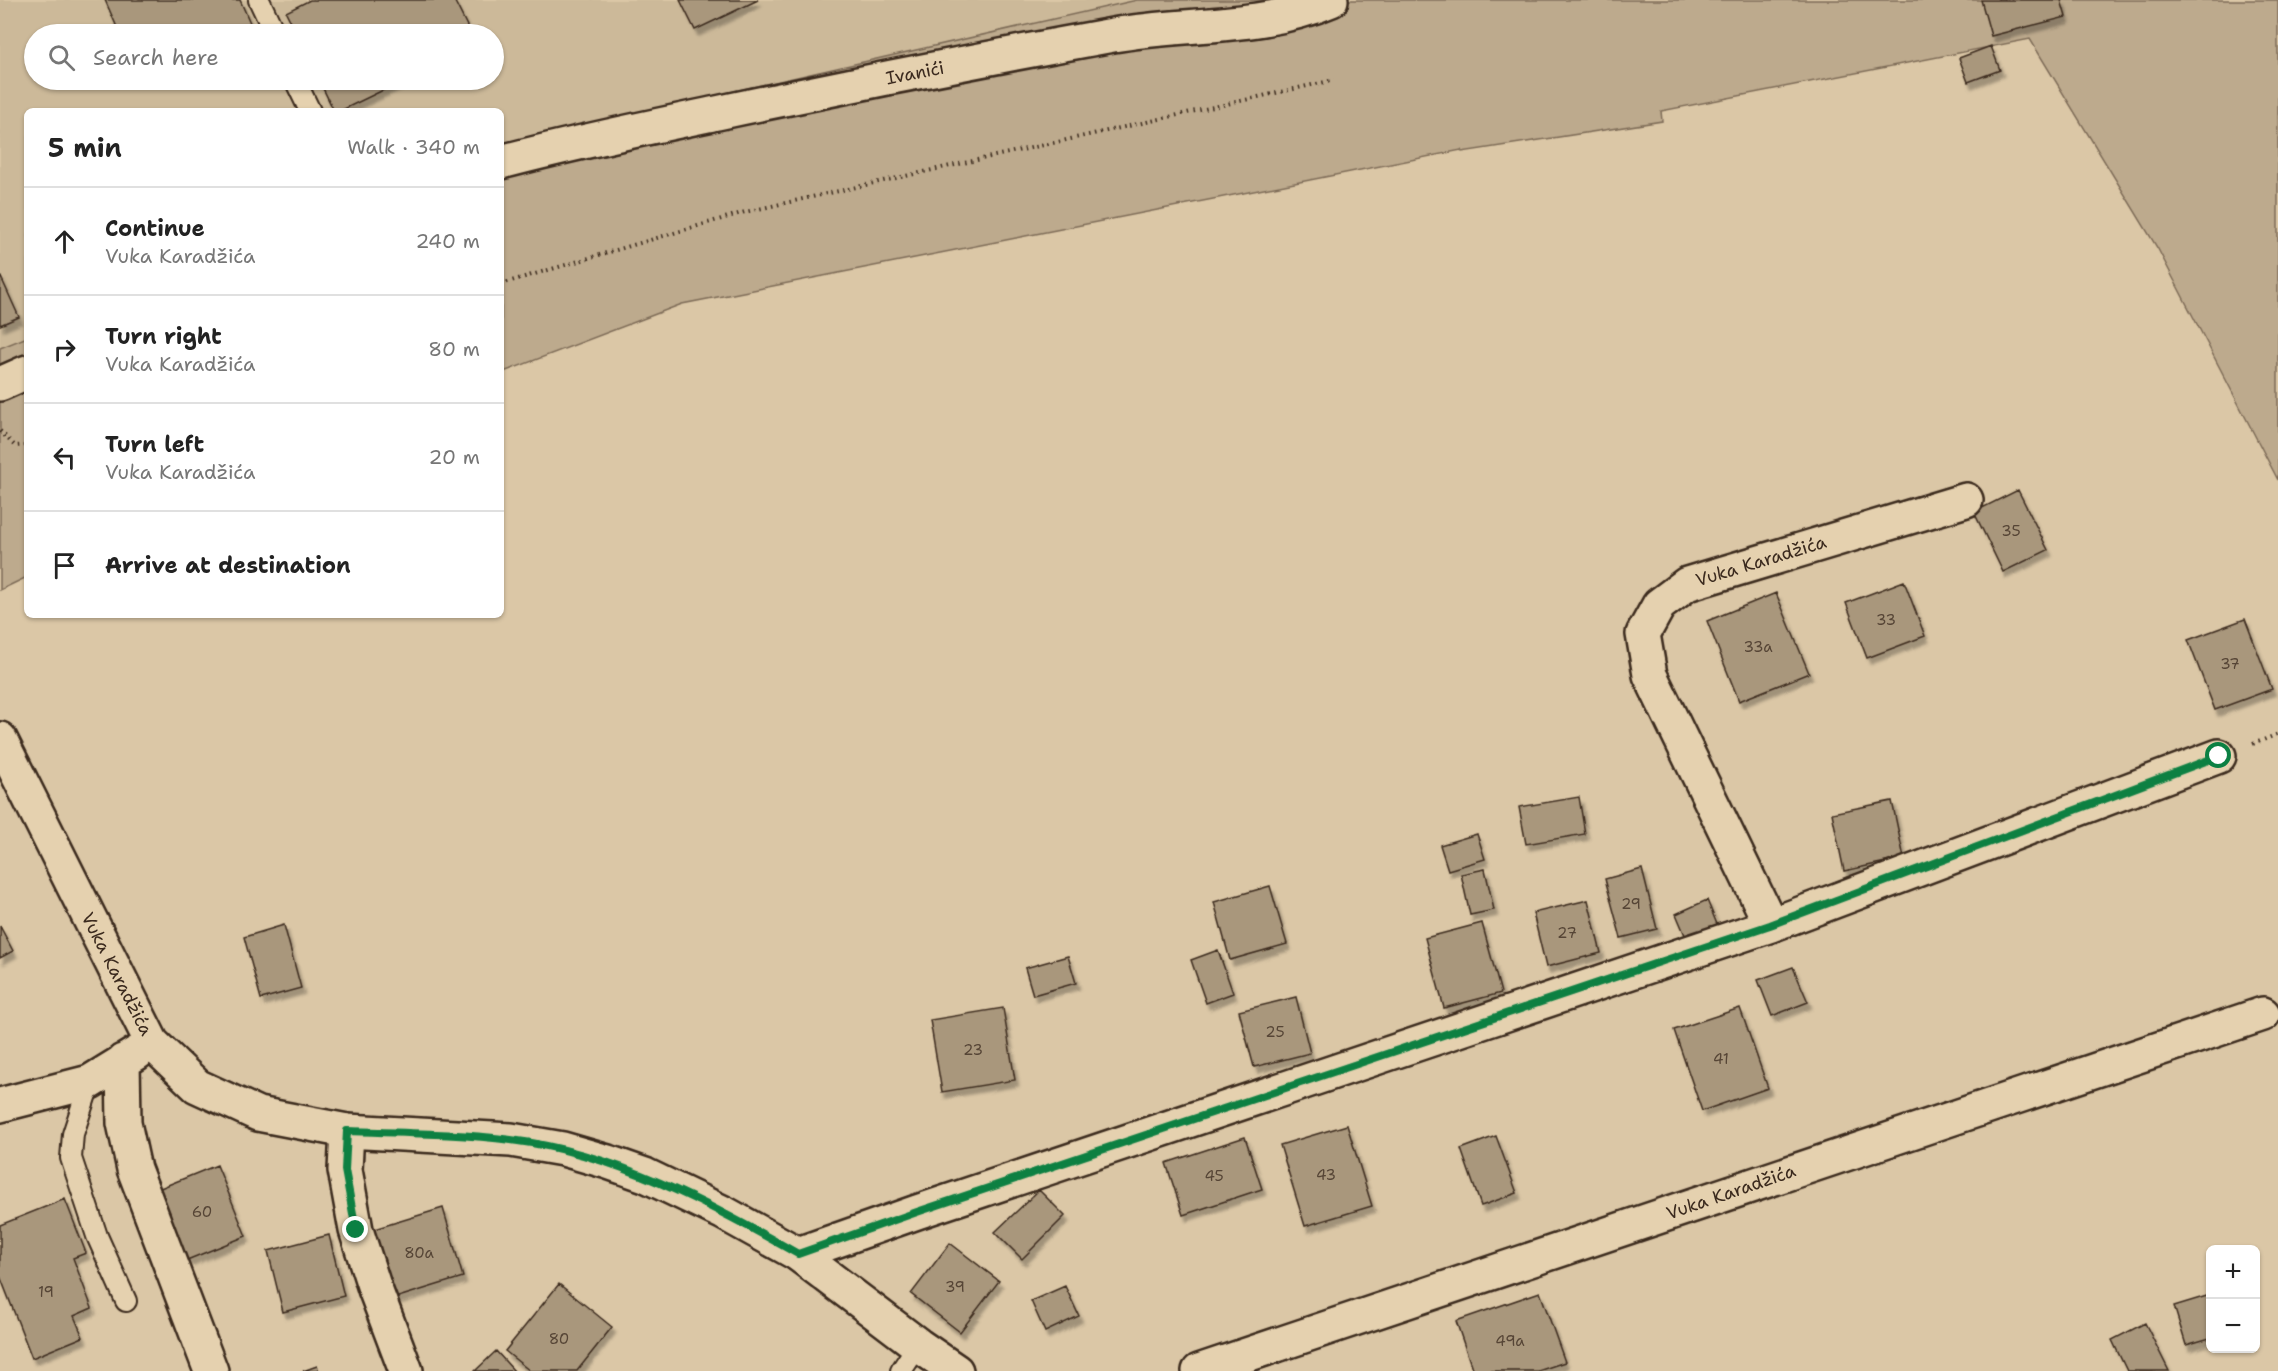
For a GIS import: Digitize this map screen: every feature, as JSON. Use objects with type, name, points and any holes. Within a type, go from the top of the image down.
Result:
[{"type":"street","name":"Ivanići","points":[[504,161],[558,147],[805,94],[1117,34],[1258,21],[1317,6],[1331,0]]},
{"type":"street","points":[[0,384],[24,373]]},
{"type":"street","name":"Vuka Karadžića","points":[[1770,925],[1650,675],[1643,634],[1659,605],[1687,584],[1966,500]]},
{"type":"street","name":"Vuka Karadžića","points":[[0,739],[152,1043],[197,1086],[258,1114],[347,1131],[512,1140],[562,1149],[655,1180],[724,1213],[798,1254],[909,1358],[956,1371]]},
{"type":"street","points":[[798,1254],[1770,925],[2219,756]]},
{"type":"street","name":"Vuka Karadžića","points":[[1199,1371],[2263,1014]]},
{"type":"street","points":[[0,1105],[90,1082],[152,1043]]},
{"type":"street","name":"Vuka Karadžića","points":[[123,1061],[124,1123],[134,1169],[211,1371]]},
{"type":"street","points":[[347,1131],[345,1170],[356,1230],[375,1289],[406,1371]]},
{"type":"lane","points":[[259,0],[270,24]]},
{"type":"lane","points":[[301,90],[309,108]]},
{"type":"lane","points":[[90,1082],[73,1134],[71,1158],[97,1236],[126,1301]]},
{"type":"path","points":[[504,283],[745,212],[1334,80]]},
{"type":"path","points":[[0,431],[15,446],[24,445]]},
{"type":"shaded area","points":[[0,0],[1137,0],[504,143],[504,108],[24,108],[24,338],[0,348]]},
{"type":"shaded area","points":[[1137,0],[2278,0],[2278,480],[2158,249],[2030,39],[1661,111],[1662,121],[1462,152],[1461,150],[682,304],[504,372],[504,143]]},
{"type":"shaded area","points":[[24,338],[24,578],[0,590],[0,348]]},
{"type":"building","points":[[105,0],[240,0],[251,24],[116,24]]},
{"type":"building","points":[[310,0],[454,0],[466,24],[292,24],[286,12]]},
{"type":"building","points":[[680,0],[758,0],[695,30]]},
{"type":"building","points":[[1981,0],[2061,0],[2066,17],[1991,36]]},
{"type":"building","points":[[1991,46],[2000,70],[1968,82],[1959,58]]},
{"type":"building","points":[[324,90],[383,90],[346,108],[333,108]]},
{"type":"building","points":[[0,275],[19,317],[0,325]]},
{"type":"building","points":[[2018,490],[2048,550],[2003,572],[1974,512]]},
{"type":"building","points":[[1904,581],[1925,636],[1867,658],[1846,603]]},
{"type":"building","points":[[1776,593],[1809,673],[1739,701],[1707,621]]},
{"type":"building","points":[[2245,619],[2272,689],[2215,710],[2188,640]]},
{"type":"building","points":[[1579,797],[1585,834],[1526,844],[1519,807]]},
{"type":"building","points":[[1892,801],[1904,858],[1844,871],[1832,813]]},
{"type":"building","points":[[1477,834],[1485,859],[1448,870],[1440,845]]},
{"type":"building","points":[[1485,869],[1494,910],[1470,915],[1461,874]]},
{"type":"building","points":[[1642,869],[1657,929],[1621,938],[1605,879]]},
{"type":"building","points":[[1270,886],[1287,944],[1230,960],[1214,902]]},
{"type":"building","points":[[1588,900],[1601,953],[1546,967],[1533,913]]},
{"type":"building","points":[[1707,900],[1719,929],[1688,942],[1676,914]]},
{"type":"building","points":[[1482,923],[1501,993],[1444,1008],[1425,938]]},
{"type":"building","points":[[284,925],[301,988],[261,999],[244,937]]},
{"type":"building","points":[[0,926],[13,951],[0,958]]},
{"type":"building","points":[[1218,950],[1233,993],[1206,1003],[1191,960]]},
{"type":"building","points":[[1068,956],[1076,983],[1033,995],[1025,968]]},
{"type":"building","points":[[1793,967],[1808,1002],[1772,1016],[1758,980]]},
{"type":"building","points":[[1296,997],[1310,1053],[1254,1067],[1239,1011]]},
{"type":"building","points":[[1003,1008],[1015,1080],[942,1092],[930,1020]]},
{"type":"building","points":[[1740,1008],[1768,1088],[1702,1111],[1674,1030]]},
{"type":"building","points":[[1347,1125],[1372,1206],[1305,1226],[1280,1145]]},
{"type":"building","points":[[1496,1136],[1517,1193],[1481,1206],[1461,1149]]},
{"type":"building","points":[[1245,1137],[1262,1189],[1183,1215],[1166,1163]]},
{"type":"building","points":[[217,1165],[246,1236],[187,1260],[158,1189]]},
{"type":"building","points":[[1039,1190],[1065,1216],[1022,1259],[995,1232]]},
{"type":"building","points":[[65,1199],[86,1253],[73,1258],[92,1308],[74,1316],[83,1337],[32,1358],[0,1276],[0,1225]]},
{"type":"building","points":[[443,1208],[463,1277],[395,1298],[374,1229]]},
{"type":"building","points":[[329,1235],[344,1296],[283,1312],[268,1251]]},
{"type":"building","points":[[950,1243],[999,1281],[960,1332],[911,1294]]},
{"type":"building","points":[[559,1284],[612,1327],[577,1371],[530,1371],[505,1351]]},
{"type":"building","points":[[1065,1286],[1079,1316],[1045,1332],[1031,1301]]},
{"type":"building","points":[[1540,1292],[1565,1362],[1538,1371],[1473,1371],[1456,1321]]},
{"type":"building","points":[[2206,1296],[2206,1339],[2186,1345],[2174,1306]]},
{"type":"building","points":[[2145,1323],[2169,1371],[2127,1371],[2112,1340]]},
{"type":"building","points":[[496,1351],[514,1371],[475,1371]]},
{"type":"building","points":[[317,1366],[319,1371],[303,1371]]},
{"type":"route","points":[[356,1230],[345,1170],[347,1131],[512,1140],[562,1149],[645,1175],[724,1213],[798,1254],[1770,925],[2219,756]]}]
